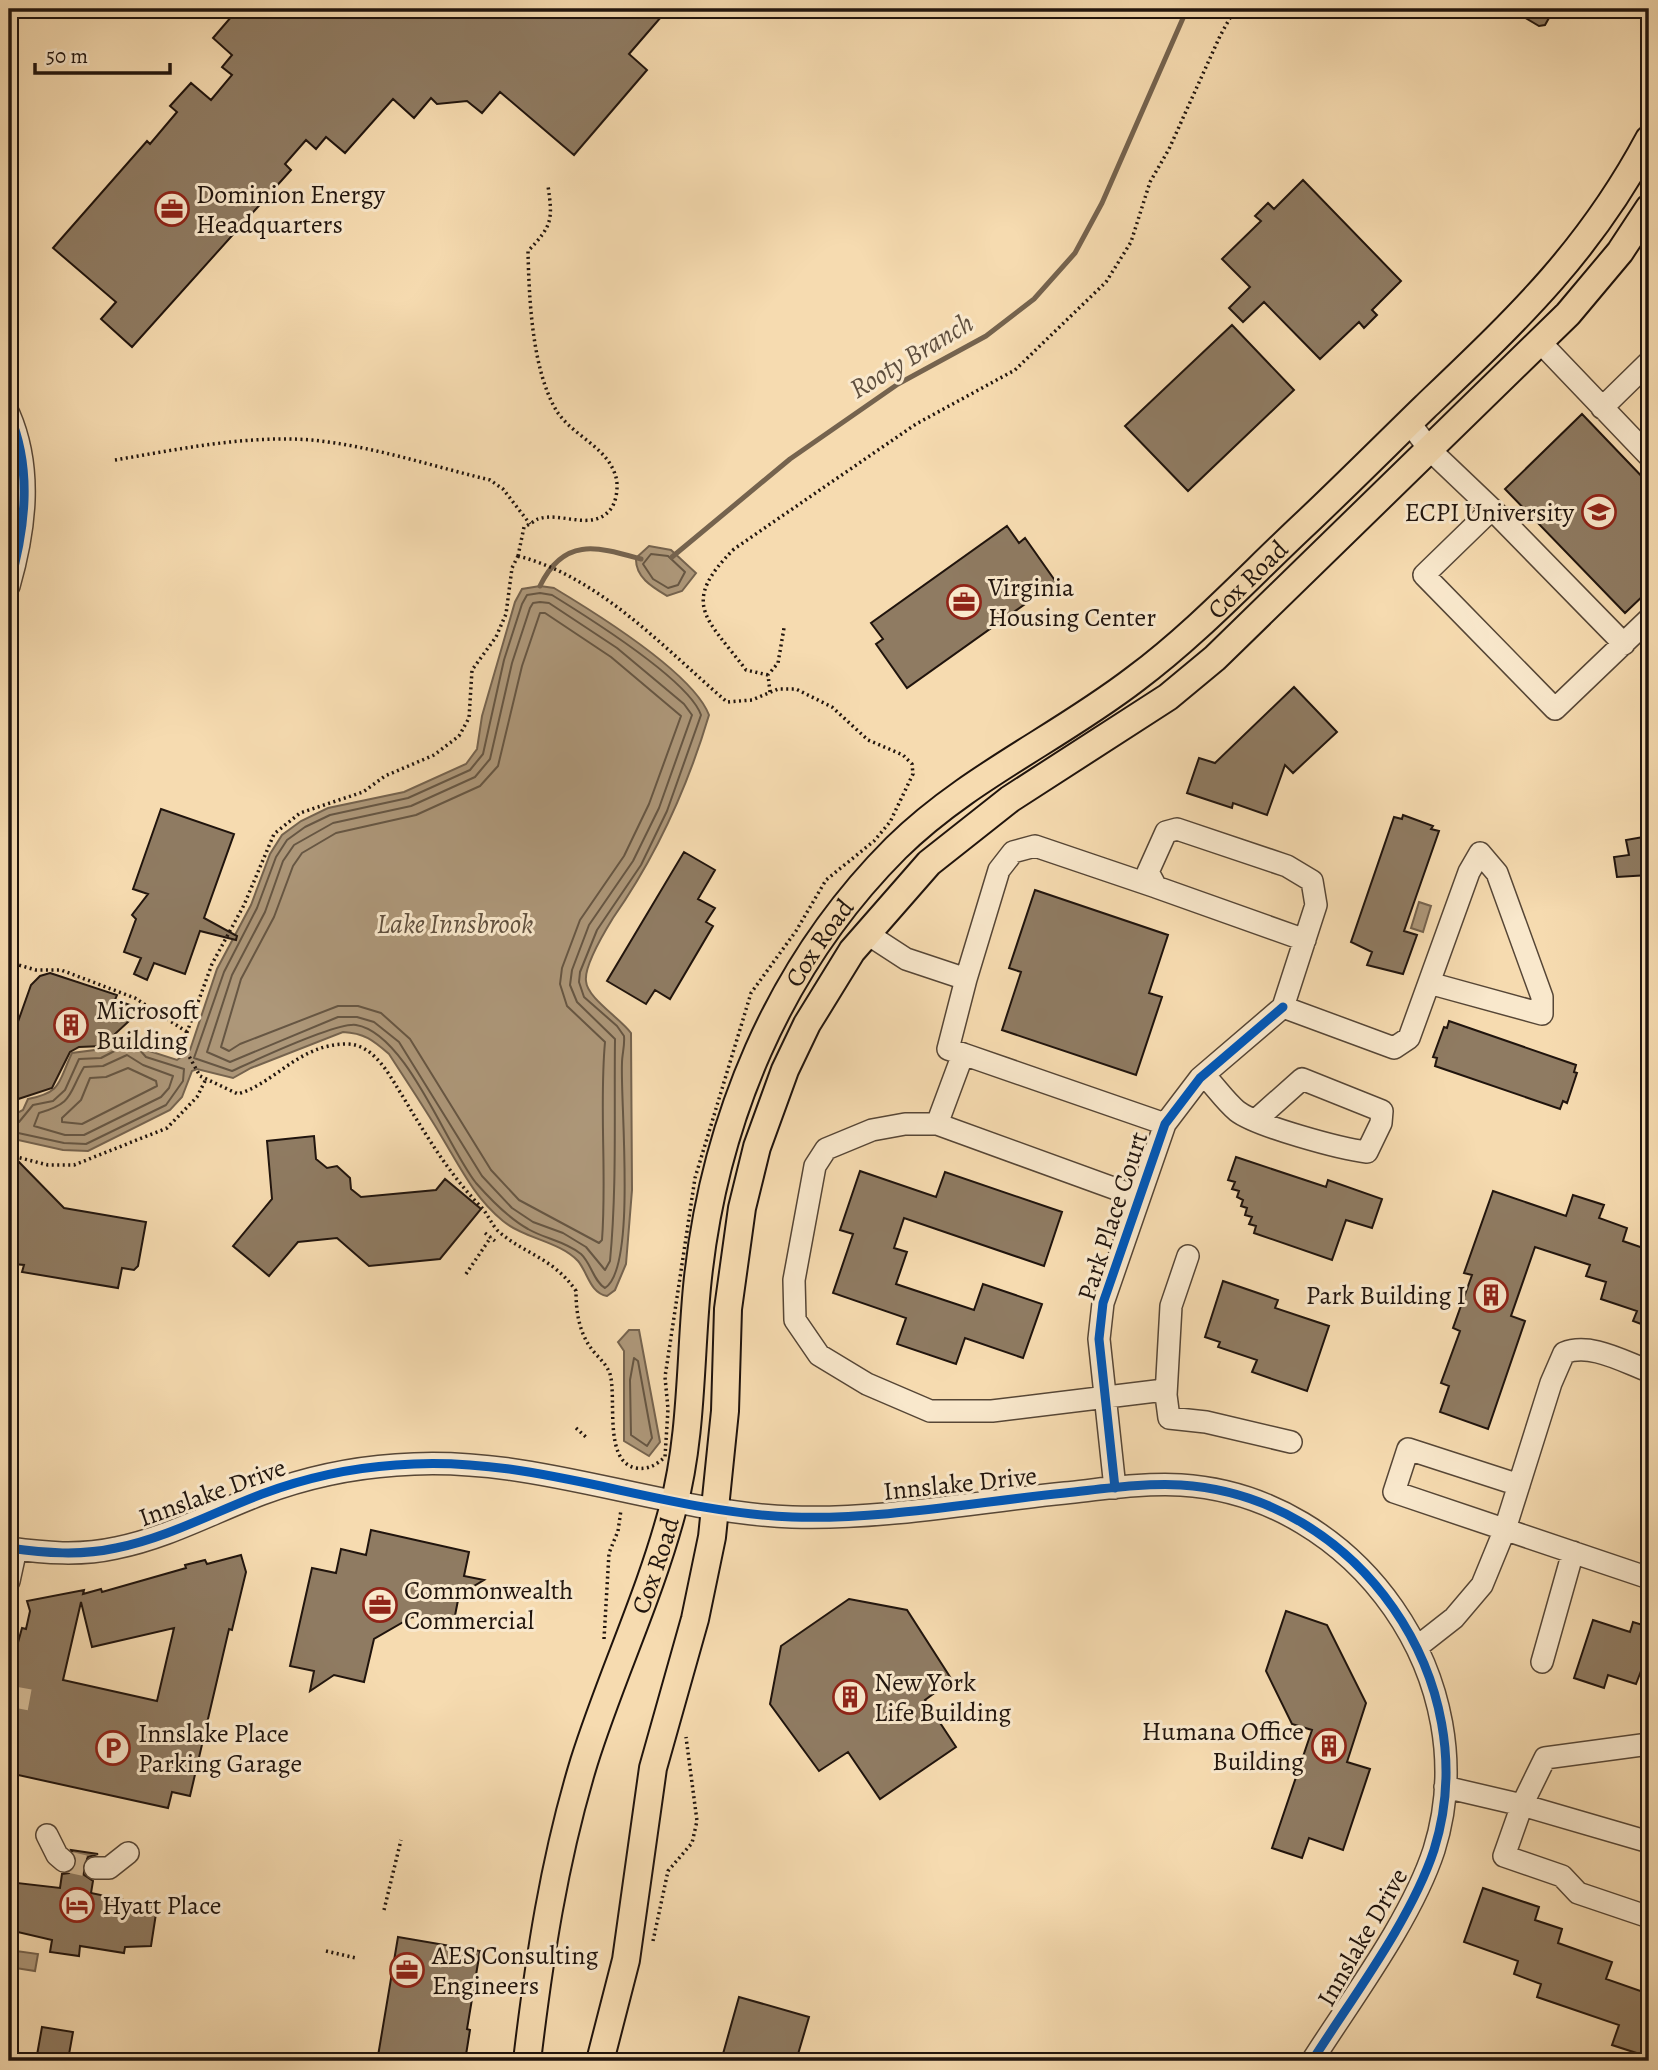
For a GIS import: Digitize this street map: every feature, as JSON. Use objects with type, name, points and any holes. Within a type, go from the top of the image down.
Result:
[{"type":"main road","name":"Cox Road","points":[[527,2061],[542,1945],[566,1828],[584,1760],[647,1596],[675,1502],[684,1448],[699,1264],[719,1159],[755,1055],[783,999],[819,940],[853,895],[920,825],[998,766],[1126,686],[1166,656],[1329,503],[1549,286],[1593,232],[1649,139]]},
{"type":"main road","name":"Cox Road","points":[[600,2061],[626,1959],[653,1768],[695,1619],[716,1508],[725,1411],[730,1278],[742,1208],[754,1159],[785,1070],[807,1024],[830,984],[866,933],[929,863],[961,835],[1010,799],[1168,697],[1215,658],[1540,342],[1595,283],[1649,208]]},
{"type":"street","points":[[1540,342],[1649,456]]},
{"type":"street","points":[[1602,408],[1649,362]]},
{"type":"street","points":[[9,414],[21,448],[24,491],[17,557],[9,586]]},
{"type":"street","points":[[1409,422],[1430,450],[1492,509],[1624,645]]},
{"type":"street","points":[[1492,509],[1423,575],[1555,709],[1649,620]]},
{"type":"street","points":[[1156,887],[1148,872],[1166,832],[1177,829],[1287,866],[1312,881],[1316,905],[1283,1007],[1394,1048],[1409,1038],[1469,872],[1480,853],[1497,873],[1542,998],[1542,1014],[1429,983]]},
{"type":"street","points":[[1165,1124],[948,1049],[999,870],[1013,852],[1034,846],[1305,940]]},
{"type":"street","points":[[866,933],[906,959],[966,979]]},
{"type":"street","name":"Park Place Court","points":[[1115,1488],[1100,1339],[1103,1303],[1138,1198],[1165,1124],[1180,1100],[1204,1075],[1283,1007]]},
{"type":"street","points":[[937,1124],[963,1054]]},
{"type":"street","points":[[1204,1075],[1238,1112],[1286,1131],[1367,1152],[1381,1123],[1382,1111],[1302,1079],[1257,1119]]},
{"type":"street","points":[[1138,1198],[937,1124],[905,1124],[872,1130],[826,1149],[815,1166],[794,1280],[795,1320],[819,1355],[867,1384],[930,1411],[992,1411],[1147,1391],[1166,1395]]},
{"type":"street","points":[[1188,1256],[1171,1306],[1166,1395],[1169,1418],[1259,1433],[1291,1442]]},
{"type":"street","points":[[1417,1647],[1454,1618],[1482,1585],[1505,1529],[1551,1383],[1564,1353],[1574,1349],[1592,1351],[1649,1371]]},
{"type":"street","points":[[1519,1485],[1408,1449],[1394,1492],[1646,1577],[1649,1575]]},
{"type":"street","name":"Innslake Drive","points":[[12,1549],[77,1553],[116,1548],[153,1538],[267,1492],[302,1482],[396,1465],[485,1465],[675,1502],[761,1515],[831,1516],[1153,1484],[1229,1492],[1290,1515],[1336,1544],[1360,1566],[1393,1604],[1417,1647],[1432,1683],[1443,1727],[1445,1787],[1434,1848],[1422,1882],[1406,1914],[1312,2061]]},
{"type":"street","points":[[9,1581],[12,1549]]},
{"type":"street","points":[[1542,1662],[1573,1552]]},
{"type":"street","points":[[1649,1744],[1545,1758],[1522,1805],[1504,1856],[1562,1876],[1578,1893],[1649,1917]]},
{"type":"street","points":[[1445,1787],[1522,1805],[1649,1842]]},
{"type":"street","points":[[47,1835],[57,1855],[64,1861]]},
{"type":"street","points":[[95,1868],[109,1868],[128,1853]]},
{"type":"path","points":[[768,676],[746,670],[703,612],[704,588],[713,570],[734,549],[916,424],[1015,370],[1106,282],[1130,242],[1150,182],[1169,149],[1220,36],[1236,9]]},
{"type":"path","points":[[518,556],[545,564],[560,572],[629,617],[727,702],[752,700],[778,689],[796,689],[832,707],[868,740],[903,755],[912,764],[914,774],[891,822],[874,841],[826,880],[796,931],[751,993],[695,1178],[665,1377],[668,1432],[665,1457],[654,1466],[628,1466],[621,1459],[613,1435],[615,1402],[609,1373],[592,1349],[576,1315],[576,1291],[553,1264],[499,1231],[483,1209],[469,1198],[446,1168],[380,1060],[349,1044],[303,1056],[285,1064],[256,1088],[238,1094],[200,1076],[185,1049],[187,1032],[212,964],[244,905],[274,834],[310,809],[363,792],[385,776],[434,755],[459,736],[469,718],[472,670],[496,637],[506,614],[512,568],[518,556],[524,527],[540,518],[589,522],[610,511],[617,495],[617,477],[604,453],[574,431],[559,413],[543,383],[529,284],[528,251],[548,231],[552,213],[548,186]]},
{"type":"path","points":[[115,460],[214,444],[267,440],[346,445],[490,480],[503,489],[530,524]]},
{"type":"path","points":[[770,692],[768,676],[778,663],[784,628]]},
{"type":"path","points":[[9,967],[15,964],[36,970],[61,970],[135,998],[187,1032]]},
{"type":"path","points":[[9,1155],[48,1165],[74,1165],[167,1128],[197,1097],[206,1079]]},
{"type":"path","points":[[485,1233],[495,1241]]},
{"type":"path","points":[[466,1274],[491,1237]]},
{"type":"path","points":[[576,1428],[587,1438]]},
{"type":"path","points":[[651,1951],[668,1871],[696,1834],[697,1821],[685,1730]]},
{"type":"path","points":[[384,1910],[401,1840]]},
{"type":"path","points":[[326,1951],[356,1958]]},
{"type":"water","points":[[649,546],[671,550],[696,573],[682,591],[667,596],[641,576],[636,558]]},
{"type":"water","name":"Lake Innsbrook","points":[[540,586],[554,588],[641,645],[684,681],[709,715],[691,769],[669,821],[657,846],[600,940],[586,975],[592,994],[631,1033],[632,1190],[626,1264],[615,1290],[607,1296],[601,1294],[570,1254],[521,1232],[493,1212],[469,1183],[389,1054],[373,1041],[357,1034],[343,1032],[251,1068],[233,1078],[197,1069],[192,1071],[182,1097],[170,1110],[88,1151],[63,1150],[9,1138],[9,1117],[23,1110],[28,1099],[54,1089],[72,1053],[110,1048],[120,1038],[143,1042],[149,1051],[177,1060],[190,1050],[217,969],[251,905],[270,854],[282,835],[301,821],[328,808],[404,792],[466,764],[477,749],[482,716],[515,602],[522,589]]},
{"type":"water","points":[[1419,902],[1431,906],[1423,932],[1411,928]]},
{"type":"water","points":[[629,1330],[639,1330],[660,1442],[649,1456],[624,1441],[624,1351],[618,1342]]},
{"type":"water","points":[[9,1950],[38,1954],[35,1971],[9,1967]]},
{"type":"building","name":"Dominion Energy Headquarters","points":[[238,9],[668,9],[629,54],[647,70],[574,155],[500,92],[482,113],[467,101],[437,104],[431,98],[414,118],[393,99],[345,153],[326,137],[316,149],[306,140],[285,164],[291,170],[132,347],[101,319],[116,302],[53,248],[147,141],[150,144],[177,112],[170,106],[191,83],[211,100],[232,75],[222,67],[232,55],[213,38]]},
{"type":"building","points":[[1510,9],[1554,9],[1545,25],[1539,26]]},
{"type":"building","points":[[1303,180],[1401,281],[1372,310],[1377,315],[1364,328],[1359,322],[1320,359],[1264,302],[1243,322],[1229,308],[1250,287],[1222,259],[1261,221],[1255,216],[1268,203],[1274,209]]},
{"type":"building","points":[[1232,325],[1294,390],[1188,491],[1125,426]]},
{"type":"building","points":[[1582,414],[1649,484],[1649,590],[1625,613],[1505,489]]},
{"type":"building","name":"Virginia Housing Center","points":[[1007,526],[1019,543],[1025,538],[1056,582],[907,688],[876,644],[883,639],[871,623]]},
{"type":"building","points":[[1294,687],[1337,732],[1293,773],[1285,765],[1267,815],[1233,803],[1232,808],[1187,793],[1199,758],[1215,763]]},
{"type":"building","points":[[161,809],[234,834],[204,918],[237,936],[236,940],[200,931],[185,974],[154,963],[147,980],[134,974],[141,958],[124,952],[136,919],[132,915],[148,894],[133,889]]},
{"type":"building","points":[[1403,815],[1433,826],[1431,829],[1439,831],[1404,931],[1417,935],[1403,974],[1367,965],[1372,952],[1351,942],[1394,817],[1402,819]]},
{"type":"building","points":[[1649,836],[1649,875],[1617,877],[1614,857],[1629,855],[1626,840]]},
{"type":"building","points":[[684,852],[715,870],[698,899],[715,908],[706,922],[713,926],[670,999],[655,990],[646,1004],[607,981]]},
{"type":"building","points":[[1035,890],[1168,935],[1149,993],[1162,997],[1136,1075],[1002,1030],[1021,972],[1009,968]]},
{"type":"building","name":"Microsoft Building","points":[[50,973],[117,995],[115,1000],[142,1009],[102,1046],[79,1047],[70,1052],[52,1088],[9,1102],[9,1047],[31,985],[40,976]]},
{"type":"building","points":[[1449,1021],[1576,1065],[1574,1072],[1577,1073],[1567,1103],[1563,1101],[1560,1109],[1435,1066],[1437,1058],[1433,1057],[1444,1027],[1447,1028]]},
{"type":"building","points":[[314,1136],[316,1159],[327,1168],[337,1166],[350,1178],[351,1189],[361,1197],[436,1190],[445,1179],[481,1209],[440,1259],[369,1266],[337,1238],[298,1242],[269,1276],[233,1246],[272,1199],[267,1141]]},
{"type":"building","points":[[1236,1157],[1326,1187],[1328,1180],[1382,1199],[1372,1228],[1346,1220],[1332,1260],[1254,1233],[1256,1226],[1249,1224],[1252,1217],[1245,1215],[1247,1208],[1241,1206],[1243,1200],[1237,1197],[1239,1191],[1232,1189],[1235,1182],[1228,1180]]},
{"type":"building","points":[[18,1161],[64,1208],[146,1222],[138,1266],[134,1270],[122,1268],[118,1288],[22,1272],[24,1265],[14,1264],[9,1259],[9,1169]]},
{"type":"building","points":[[860,1171],[936,1197],[945,1172],[1062,1212],[1044,1266],[904,1218],[894,1248],[907,1252],[896,1284],[974,1310],[983,1284],[1042,1304],[1023,1358],[965,1338],[956,1364],[897,1344],[906,1318],[833,1293],[853,1234],[840,1230]]},
{"type":"building","name":"Park Building I","points":[[1493,1191],[1566,1216],[1573,1195],[1604,1205],[1599,1218],[1627,1228],[1623,1241],[1649,1250],[1649,1327],[1633,1321],[1637,1311],[1601,1299],[1606,1282],[1586,1276],[1590,1265],[1535,1247],[1511,1316],[1525,1321],[1488,1429],[1440,1412],[1449,1386],[1441,1383],[1460,1331],[1453,1328],[1472,1275],[1464,1273]]},
{"type":"building","points":[[1223,1281],[1278,1300],[1275,1308],[1329,1326],[1307,1391],[1252,1372],[1257,1360],[1218,1347],[1220,1342],[1205,1337]]},
{"type":"building","name":"Commonwealth Commercial","points":[[371,1530],[469,1552],[464,1576],[484,1580],[459,1595],[453,1626],[412,1617],[374,1639],[364,1682],[334,1675],[310,1691],[314,1671],[290,1666],[312,1568],[336,1573],[341,1549],[366,1555]]},
{"type":"building","points":[[241,1555],[246,1572],[232,1630],[229,1629],[190,1796],[172,1792],[168,1808],[9,1773],[9,1675],[22,1628],[26,1629],[30,1611],[27,1601],[84,1590],[83,1594],[101,1589],[102,1592],[186,1568],[185,1565],[205,1560],[207,1564]],"holes":[[[81,1602],[92,1647],[174,1628],[157,1701],[63,1680]]]},
{"type":"building","name":"New York Life Building","points":[[849,1599],[907,1610],[952,1680],[925,1700],[956,1747],[880,1799],[848,1752],[819,1771],[770,1704],[781,1646]]},
{"type":"building","name":"Humana Office Building","points":[[1286,1611],[1327,1625],[1366,1703],[1347,1762],[1370,1769],[1343,1850],[1309,1838],[1302,1858],[1272,1848],[1312,1730],[1292,1724],[1266,1671]]},
{"type":"building","points":[[1593,1620],[1630,1632],[1633,1622],[1649,1627],[1649,1674],[1641,1671],[1636,1684],[1608,1675],[1604,1688],[1574,1678]]},
{"type":"building","name":"Hyatt Place","points":[[71,1850],[98,1854],[88,1857],[82,1867],[84,1875],[93,1881],[91,1893],[157,1907],[151,1946],[125,1947],[124,1953],[80,1946],[79,1956],[50,1952],[52,1940],[9,1930],[9,1882],[60,1888],[62,1874],[69,1873],[77,1864]]},
{"type":"building","points":[[1483,1888],[1539,1907],[1535,1920],[1562,1929],[1558,1943],[1612,1962],[1606,1979],[1649,1994],[1649,2057],[1612,2045],[1619,2025],[1537,1997],[1541,1984],[1514,1974],[1518,1961],[1464,1942]]},
{"type":"building","points":[[398,1937],[480,1951],[467,2029],[470,2030],[465,2061],[409,2061],[378,2056]]},
{"type":"building","points":[[739,1997],[809,2017],[796,2061],[721,2061]]},
{"type":"building","points":[[42,2027],[73,2032],[68,2060],[43,2061],[44,2056],[37,2055]]},
{"type":"waterway","name":"Rooty Branch","points":[[672,557],[790,459],[898,384],[986,336],[1034,299],[1075,253],[1102,203],[1187,9]]},
{"type":"waterway","name":"Rooty Branch","points":[[540,586],[549,570],[571,552],[596,549],[641,559]]},
{"type":"tunnel","points":[[9,1696],[36,1701]]},
{"type":"tunnel","points":[[64,1861],[95,1868]]},
{"type":"cycle path","points":[[9,414],[17,435],[24,478],[19,543],[9,586]]},
{"type":"cycle path","points":[[1115,1488],[1099,1339],[1103,1303],[1165,1124],[1200,1078],[1283,1007]]},
{"type":"cycle path","points":[[9,1548],[62,1553],[89,1552],[135,1544],[295,1483],[345,1471],[396,1465],[496,1467],[693,1505],[792,1517],[894,1513],[1152,1485],[1181,1485],[1245,1497],[1302,1523],[1352,1561],[1393,1608],[1424,1663],[1442,1723],[1446,1786],[1434,1850],[1424,1877],[1396,1931],[1312,2061]]},
{"type":"place","name":"Dominion Energy Headquarters","points":[[172,209]]},
{"type":"place","name":"ECPI University","points":[[1599,512]]},
{"type":"place","name":"Virginia Housing Center","points":[[964,602]]},
{"type":"place","name":"Microsoft Building","points":[[71,1025]]},
{"type":"place","name":"Park Building I","points":[[1491,1295]]},
{"type":"place","name":"Commonwealth Commercial","points":[[380,1605]]},
{"type":"place","name":"New York Life Building","points":[[850,1697]]},
{"type":"place","name":"Humana Office Building","points":[[1329,1746]]},
{"type":"place","name":"Innslake Place Parking Garage","points":[[113,1748]]},
{"type":"place","name":"Hyatt Place","points":[[77,1905]]},
{"type":"place","name":"AES Consulting Engineers","points":[[407,1970]]}]
